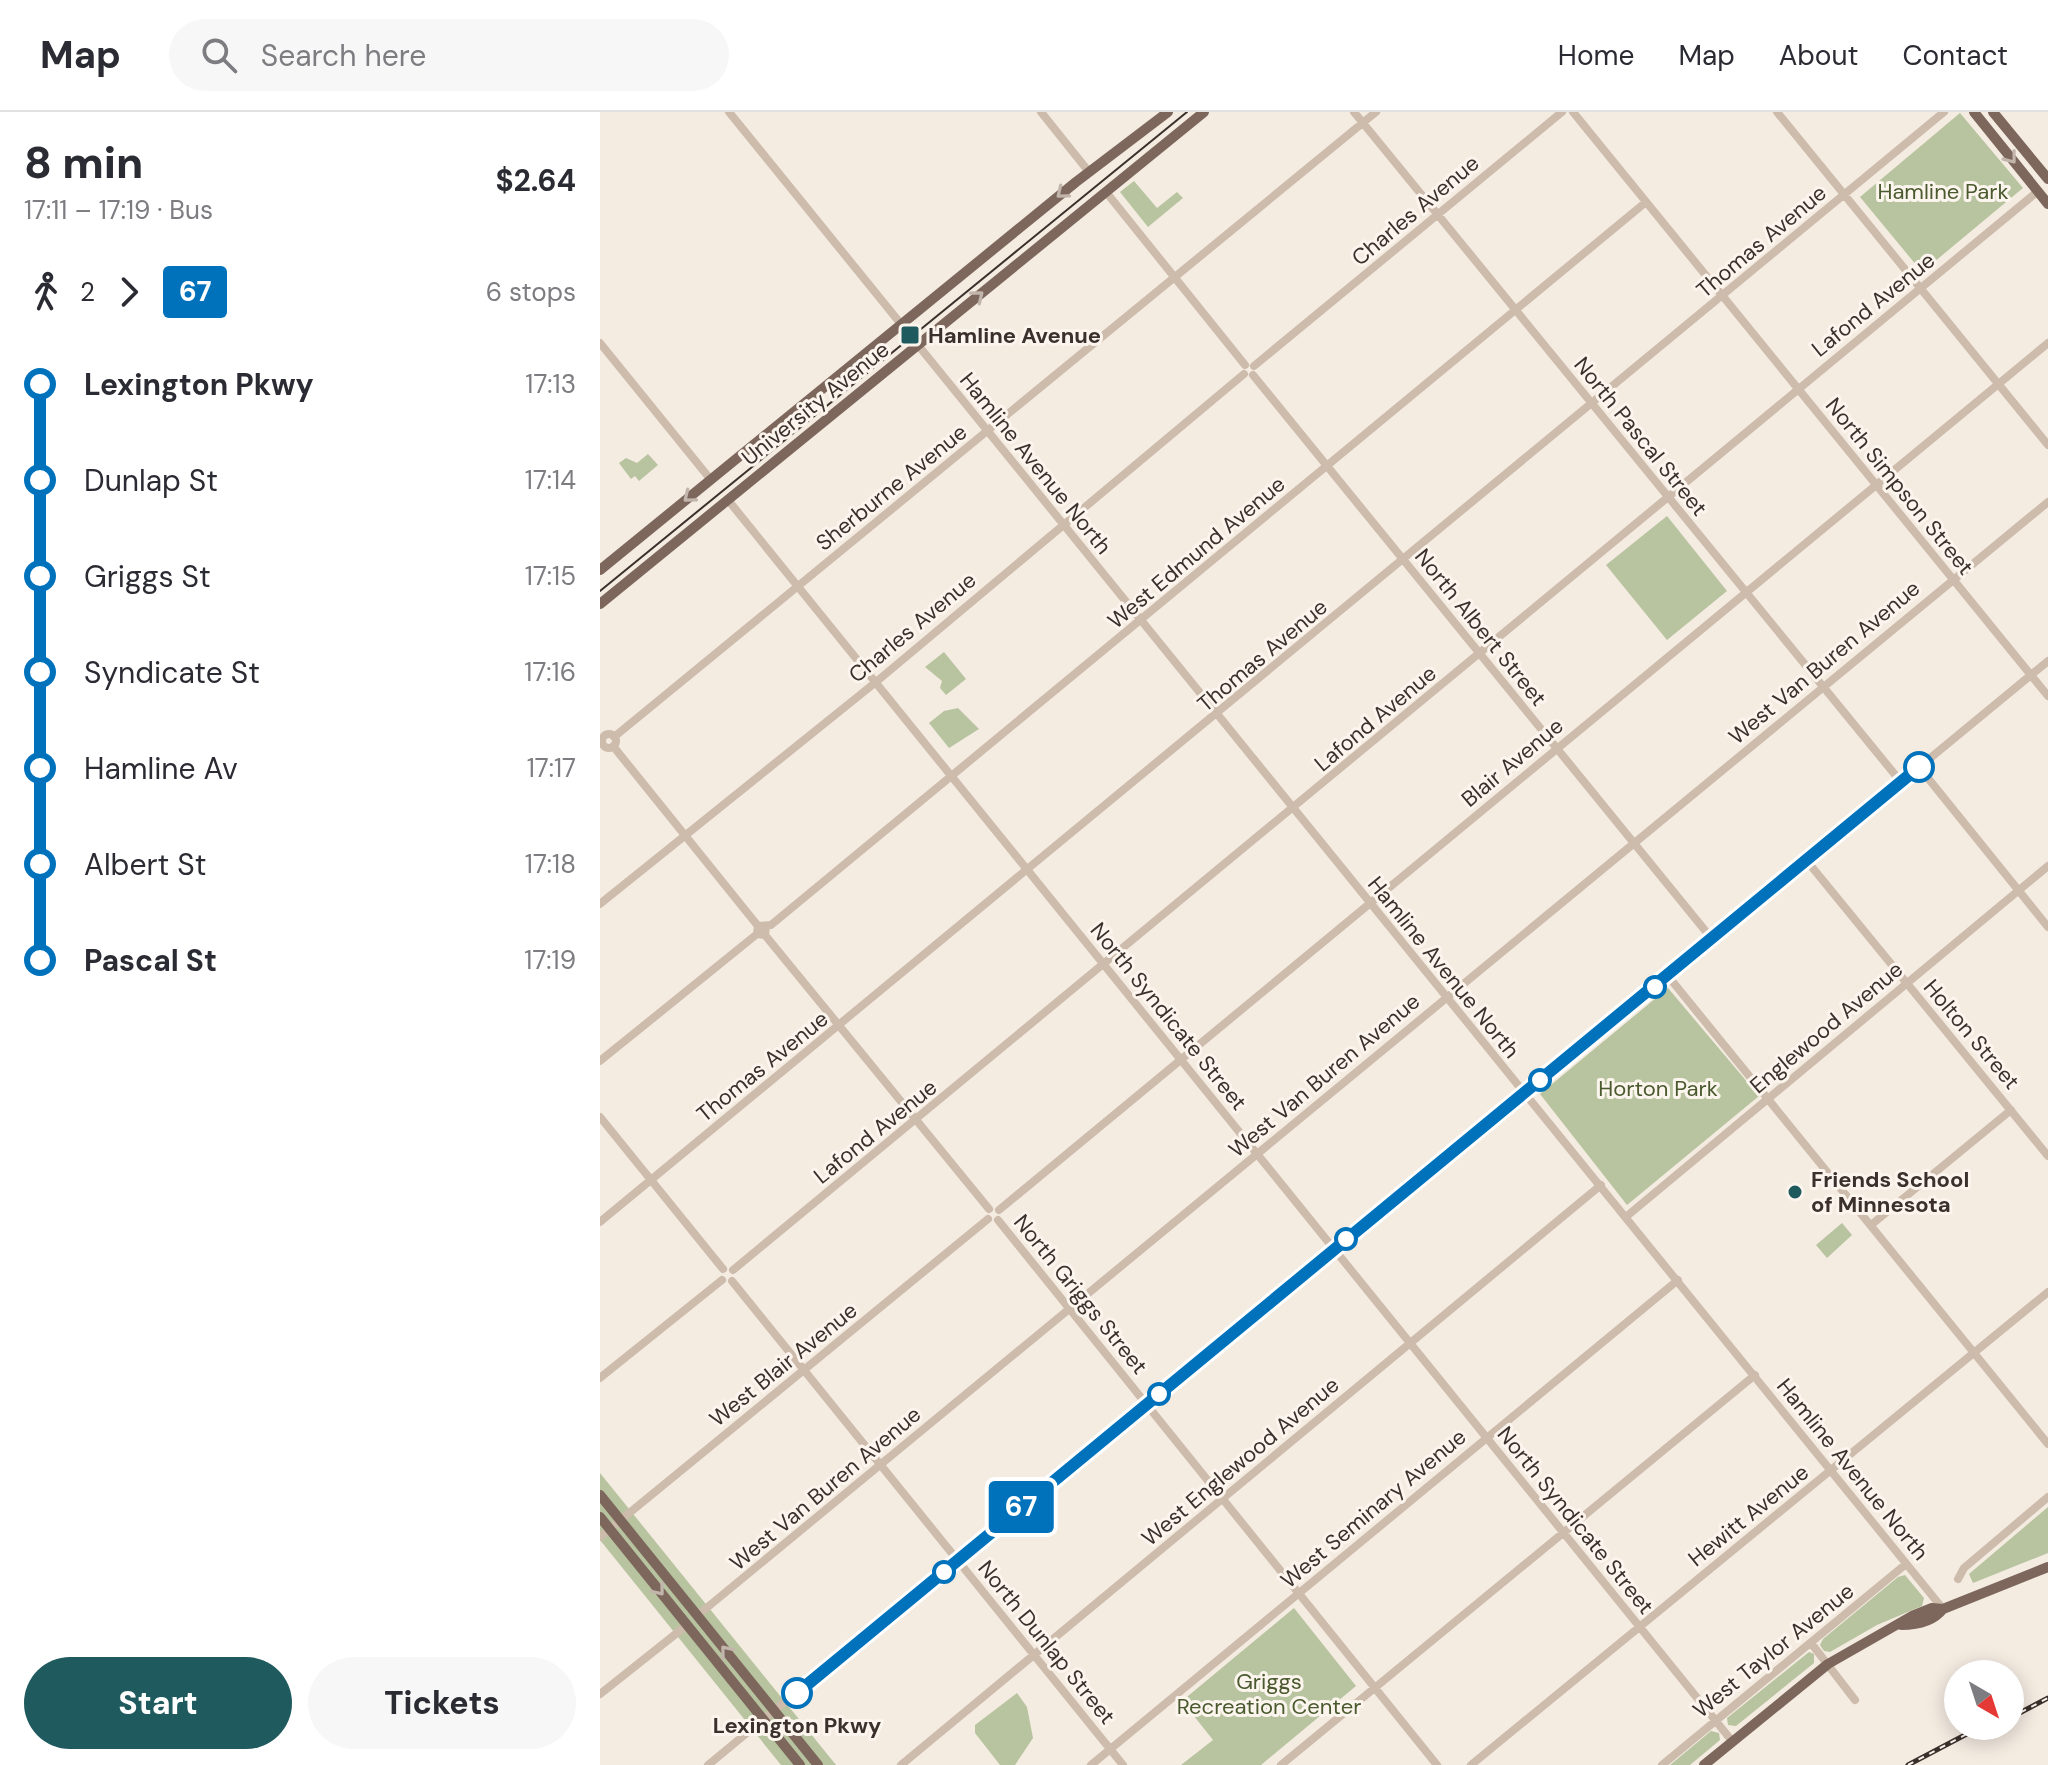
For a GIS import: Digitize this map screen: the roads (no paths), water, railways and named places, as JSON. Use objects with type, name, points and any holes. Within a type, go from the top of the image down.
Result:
[{"type":"main road","name":"University Avenue","points":[[600,570],[1089,172],[1168,112]]},
{"type":"main road","name":"University Avenue","points":[[600,604],[1204,112]]},
{"type":"main road","points":[[1974,112],[2048,204]]},
{"type":"main road","points":[[1993,112],[2048,179]]},
{"type":"main road","points":[[600,1495],[818,1765]]},
{"type":"main road","points":[[600,1517],[605,1533],[687,1625],[800,1765]]},
{"type":"main road","points":[[1704,1765],[1828,1664],[1912,1616],[1932,1608],[1943,1609],[2048,1567]]},
{"type":"street","points":[[729,112],[901,324]]},
{"type":"street","points":[[1041,112],[1089,172]]},
{"type":"street","name":"North Pascal Street","points":[[1354,112],[1821,688],[1901,782]]},
{"type":"street","name":"Sherburne Avenue","points":[[606,740],[799,587],[1376,112]]},
{"type":"street","name":"Charles Avenue","points":[[600,904],[876,682],[1061,525],[1562,112]]},
{"type":"street","name":"North Simpson Street","points":[[1573,112],[2048,696]]},
{"type":"street","points":[[1777,112],[2048,445]]},
{"type":"street","name":"Thomas Avenue","points":[[600,1222],[1217,716],[1944,112]]},
{"type":"street","name":"North Albert Street","points":[[1106,192],[1712,939]]},
{"type":"street","name":"Lafond Avenue","points":[[733,1270],[2037,192]]},
{"type":"street","name":"West Edmund Avenue","points":[[600,1061],[952,776],[1646,202]]},
{"type":"street","name":"Hamline Avenue North","points":[[901,324],[1943,1609]]},
{"type":"street","points":[[600,343],[711,480]]},
{"type":"street","name":"Blair Avenue","points":[[994,1214],[2048,343]]},
{"type":"street","name":"North Syndicate Street","points":[[728,500],[1732,1741]]},
{"type":"street","name":"West Van Buren Avenue","points":[[698,1615],[2048,502]]},
{"type":"street","points":[[708,1765],[2048,661]]},
{"type":"street","name":"North Griggs Street","points":[[606,740],[994,1214],[1437,1765]]},
{"type":"street","points":[[1919,767],[2048,927]]},
{"type":"street","name":"Holton Street","points":[[1807,861],[2048,1156]]},
{"type":"street","name":"Englewood Avenue","points":[[1627,1216],[2048,866]]},
{"type":"street","points":[[1668,976],[2048,1444]]},
{"type":"street","points":[[1871,1225],[2011,1110]]},
{"type":"street","points":[[600,1117],[723,1269],[722,1280]]},
{"type":"street","name":"West Englewood Avenue","points":[[901,1765],[1601,1185]]},
{"type":"street","name":"West Blair Avenue","points":[[605,1533],[994,1214]]},
{"type":"street","points":[[600,1378],[722,1280],[732,1281],[733,1270],[723,1269]]},
{"type":"street","name":"West Seminary Avenue","points":[[1091,1765],[1678,1280]]},
{"type":"street","name":"North Dunlap Street","points":[[732,1281],[1123,1765]]},
{"type":"street","name":"Hewitt Avenue","points":[[1471,1765],[2048,1292]]},
{"type":"street","points":[[1281,1765],[1755,1375]]},
{"type":"street","points":[[1958,1579],[1964,1568],[2048,1497]]},
{"type":"street","name":"West Taylor Avenue","points":[[1662,1765],[1906,1564]]},
{"type":"street","points":[[600,1694],[687,1625]]},
{"type":"street","points":[[1811,1643],[1855,1700]]},
{"type":"tram line","points":[[600,591],[1187,112]]},
{"type":"railway","points":[[2024,1711],[2048,1698]]},
{"type":"railway","points":[[1908,1765],[1955,1740]]},
{"type":"place","name":"Hamline Avenue","points":[[910,335]]},
{"type":"place","name":"Friends School of Minnesota","points":[[1795,1192]]},
{"type":"place","name":"Lexington Pkwy","points":[[797,1693]]},
{"type":"park label","name":"Hamline Park","points":[[1943,191]]},
{"type":"park label","name":"Horton Park","points":[[1658,1088]]},
{"type":"park label","name":"Griggs Recreation Center","points":[[1269,1694]]}]
